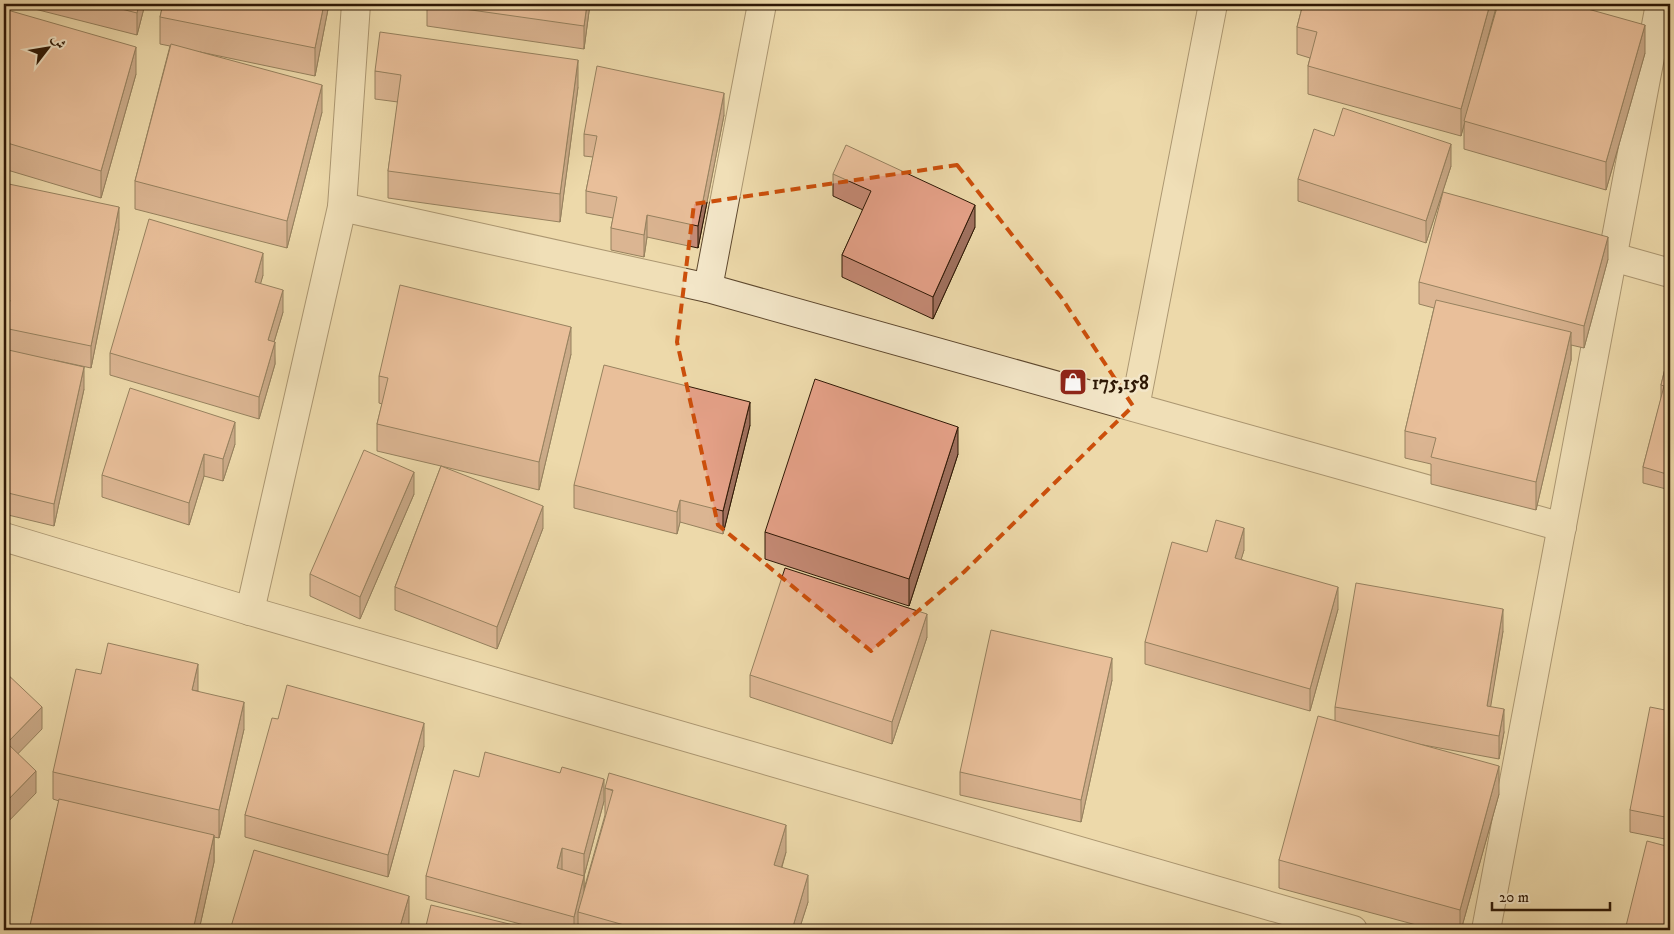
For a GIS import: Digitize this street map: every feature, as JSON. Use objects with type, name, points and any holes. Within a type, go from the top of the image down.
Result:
[{"type":"street","points":[[250,611],[342,207],[356,4]]},
{"type":"street","points":[[708,288],[762,4]]},
{"type":"street","points":[[1135,407],[1213,4]]},
{"type":"street","points":[[1486,930],[1660,4]]},
{"type":"street","points":[[342,207],[708,288],[1562,527]]},
{"type":"street","points":[[1613,257],[1670,273]]},
{"type":"street","points":[[4,537],[250,611],[1353,930]]},
{"type":"highlighted area","points":[[957,165],[1061,297],[1133,406],[964,572],[871,651],[718,525],[677,342],[694,204]]},
{"type":"building","points":[[102,4],[139,4],[137,13]]},
{"type":"building","points":[[163,4],[324,4],[315,48],[160,17]]},
{"type":"building","points":[[429,4],[587,4],[584,26]]},
{"type":"building","points":[[1303,4],[1490,4],[1461,109],[1308,66],[1317,32],[1297,27]]},
{"type":"building","points":[[1498,4],[1570,4],[1645,25],[1606,162],[1464,121]]},
{"type":"building","points":[[4,9],[136,47],[101,171],[4,142]]},
{"type":"building","points":[[380,32],[578,60],[560,194],[388,171],[401,75],[375,71]]},
{"type":"building","points":[[171,44],[322,85],[287,221],[135,181]]},
{"type":"building","points":[[597,66],[724,93],[698,226],[647,215],[644,235],[611,228],[617,197],[586,191],[597,136],[584,134]]},
{"type":"building","points":[[1343,108],[1451,144],[1426,221],[1298,179],[1314,129],[1334,136]]},
{"type":"building","points":[[846,145],[975,205],[933,297],[842,255],[871,191],[833,174]]},
{"type":"building","points":[[4,183],[119,207],[91,346],[4,328],[10,300],[4,298]]},
{"type":"building","points":[[1443,192],[1608,237],[1584,326],[1419,282]]},
{"type":"building","points":[[149,219],[263,253],[255,282],[283,290],[268,340],[275,342],[259,397],[110,353]]},
{"type":"building","points":[[400,285],[571,327],[539,462],[377,424],[388,378],[379,376]]},
{"type":"building","points":[[1436,300],[1571,332],[1536,482],[1431,457],[1436,438],[1405,431]]},
{"type":"building","points":[[1670,348],[1670,475],[1643,467],[1664,386],[1661,385]]},
{"type":"building","points":[[4,349],[84,367],[54,504],[4,492]]},
{"type":"building","points":[[604,365],[750,402],[723,511],[680,500],[677,512],[574,485]]},
{"type":"building","points":[[815,379],[958,427],[909,579],[765,532]]},
{"type":"building","points":[[130,388],[235,422],[223,459],[204,454],[189,503],[102,475]]},
{"type":"building","points":[[364,450],[414,472],[360,597],[310,574]]},
{"type":"building","points":[[441,466],[543,506],[497,627],[395,587]]},
{"type":"building","points":[[1216,520],[1244,528],[1235,558],[1338,587],[1310,689],[1145,642],[1172,542],[1207,552]]},
{"type":"building","points":[[785,568],[927,614],[892,722],[750,675]]},
{"type":"building","points":[[1356,583],[1503,609],[1487,706],[1504,709],[1499,736],[1335,707]]},
{"type":"building","points":[[1670,617],[1670,637],[1665,636]]},
{"type":"building","points":[[991,630],[1112,658],[1081,800],[960,772]]},
{"type":"building","points":[[108,643],[198,664],[192,690],[244,702],[219,810],[53,772],[76,669],[101,674]]},
{"type":"building","points":[[4,671],[42,707],[7,743],[36,771],[4,804]]},
{"type":"building","points":[[287,685],[424,723],[388,855],[245,815],[272,718],[278,719]]},
{"type":"building","points":[[1650,707],[1670,711],[1670,818],[1630,810]]},
{"type":"building","points":[[1318,716],[1499,766],[1460,910],[1279,860]]},
{"type":"building","points":[[485,752],[560,773],[562,767],[604,779],[584,854],[562,848],[557,868],[584,876],[574,917],[426,876],[454,770],[479,777]]},
{"type":"building","points":[[609,773],[786,825],[774,865],[808,875],[792,930],[769,925],[768,930],[642,930],[578,912],[613,790],[605,788]]},
{"type":"building","points":[[59,799],[214,835],[193,930],[29,930]]},
{"type":"building","points":[[1647,841],[1670,847],[1670,930],[1625,930]]},
{"type":"building","points":[[254,850],[409,896],[399,930],[230,930]]},
{"type":"building","points":[[431,905],[534,930],[425,930]]},
{"type":"place","name":"175,158","points":[[1073,382]]}]
